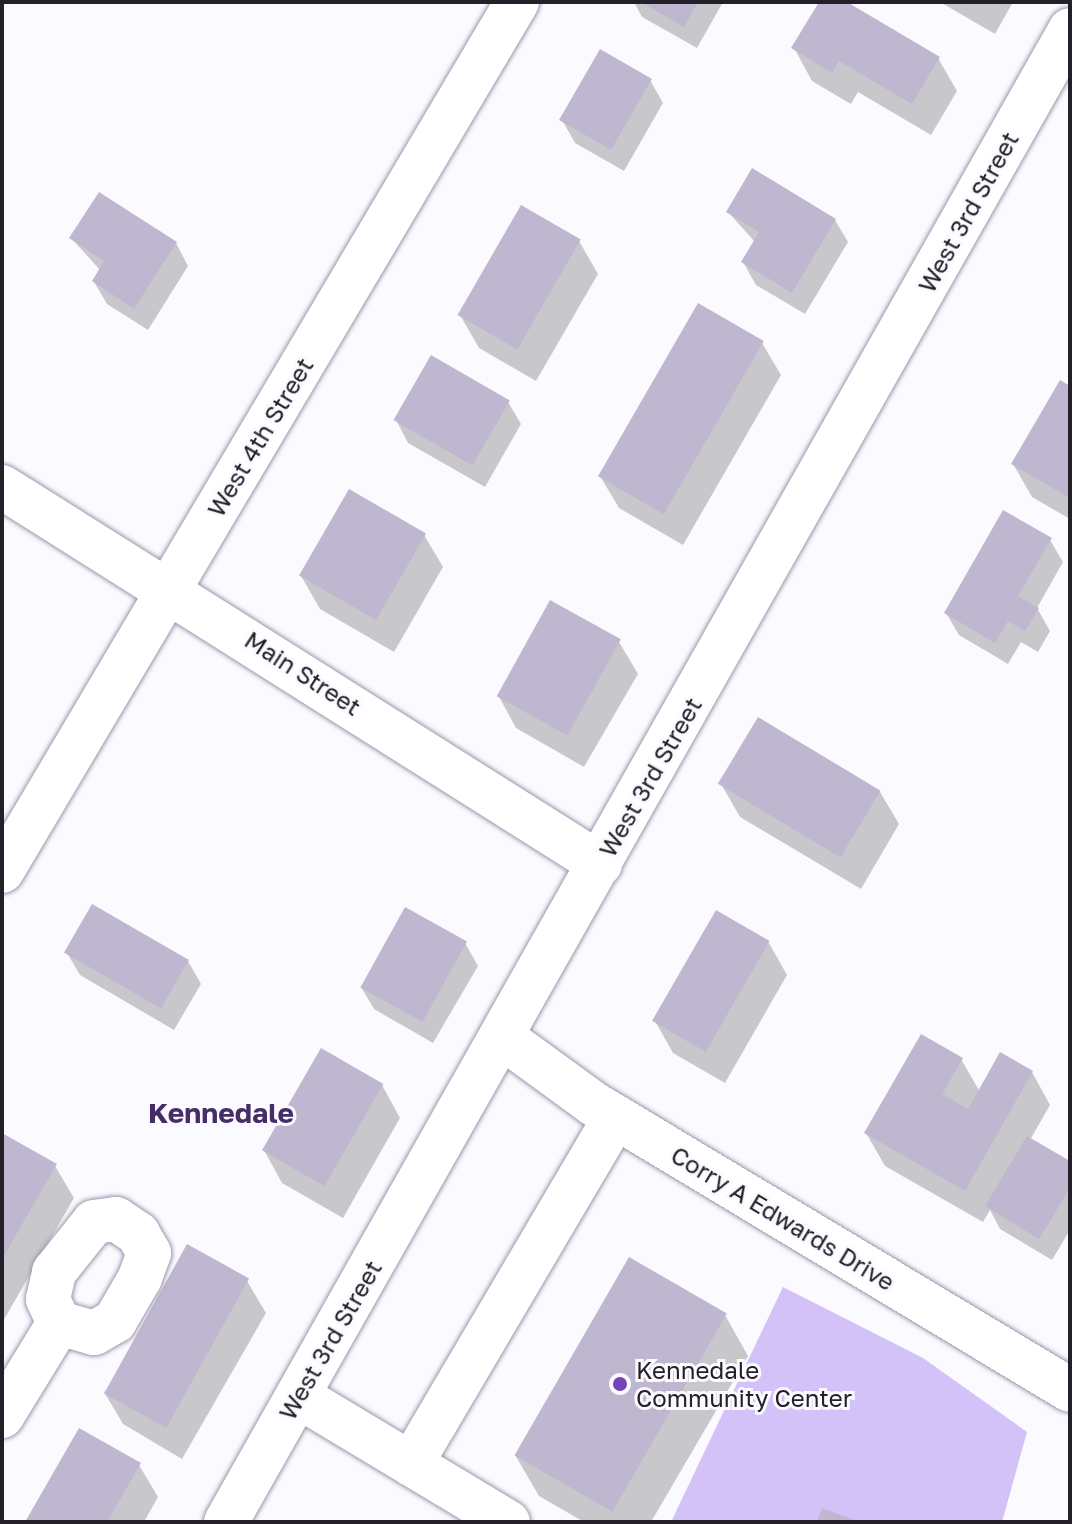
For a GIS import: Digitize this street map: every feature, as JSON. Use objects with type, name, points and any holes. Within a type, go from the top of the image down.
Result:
[{"type":"street","name":"West 4th Street","points":[[2,871],[517,2]]},
{"type":"street","name":"West 3rd Street","points":[[226,1522],[1070,30]]},
{"type":"street","name":"Main Street","points":[[2,487],[170,587],[600,864]]},
{"type":"street","name":"Corry A Edwards Drive","points":[[502,1037],[615,1117],[1070,1390]]},
{"type":"street","points":[[411,1464],[615,1117]]},
{"type":"street","points":[[2,1416],[59,1323]]},
{"type":"street","points":[[298,1396],[508,1522]]},
{"type":"shaded area","points":[[783,1287],[923,1358],[1027,1432],[1002,1522],[671,1522]]},
{"type":"building","points":[[641,2],[698,2],[684,27]]},
{"type":"building","points":[[819,2],[847,2],[940,57],[912,104],[839,61],[832,73],[791,48]]},
{"type":"building","points":[[600,49],[652,79],[611,150],[559,120]]},
{"type":"building","points":[[752,168],[836,219],[792,293],[741,262],[759,232],[726,212]]},
{"type":"building","points":[[99,192],[177,242],[134,309],[92,281],[104,261],[69,238]]},
{"type":"building","points":[[521,205],[581,240],[517,349],[458,315]]},
{"type":"building","points":[[698,303],[764,341],[664,514],[598,476]]},
{"type":"building","points":[[431,355],[510,400],[472,465],[394,420]]},
{"type":"building","points":[[1060,380],[1070,386],[1070,498],[1011,464]]},
{"type":"building","points":[[349,489],[426,534],[376,620],[299,576]]},
{"type":"building","points":[[1003,510],[1052,538],[1018,596],[1039,608],[1025,631],[1008,621],[995,643],[944,613]]},
{"type":"building","points":[[550,600],[621,639],[568,735],[497,696]]},
{"type":"building","points":[[758,717],[881,791],[840,858],[718,784]]},
{"type":"building","points":[[92,904],[189,960],[161,1008],[64,952]]},
{"type":"building","points":[[405,907],[467,941],[422,1022],[360,987]]},
{"type":"building","points":[[716,910],[770,941],[706,1052],[652,1021]]},
{"type":"building","points":[[921,1034],[963,1058],[942,1094],[968,1109],[1000,1052],[1033,1071],[965,1191],[864,1133]]},
{"type":"building","points":[[321,1048],[383,1084],[324,1186],[262,1150]]},
{"type":"building","points":[[2,1133],[57,1164],[2,1259]]},
{"type":"building","points":[[1027,1136],[1070,1161],[1070,1188],[1039,1239],[985,1206]]},
{"type":"building","points":[[187,1244],[249,1278],[166,1428],[104,1394]]},
{"type":"building","name":"Kennedale Community Center","points":[[629,1257],[727,1314],[612,1512],[514,1455]]},
{"type":"building","points":[[79,1428],[141,1463],[107,1522],[25,1522]]},
{"type":"building","points":[[822,1508],[859,1522],[817,1522]]},
{"type":"place","name":"Kennedale Community Center","points":[[620,1384]]},
{"type":"district","name":"Kennedale","points":[[221,1113]]}]
